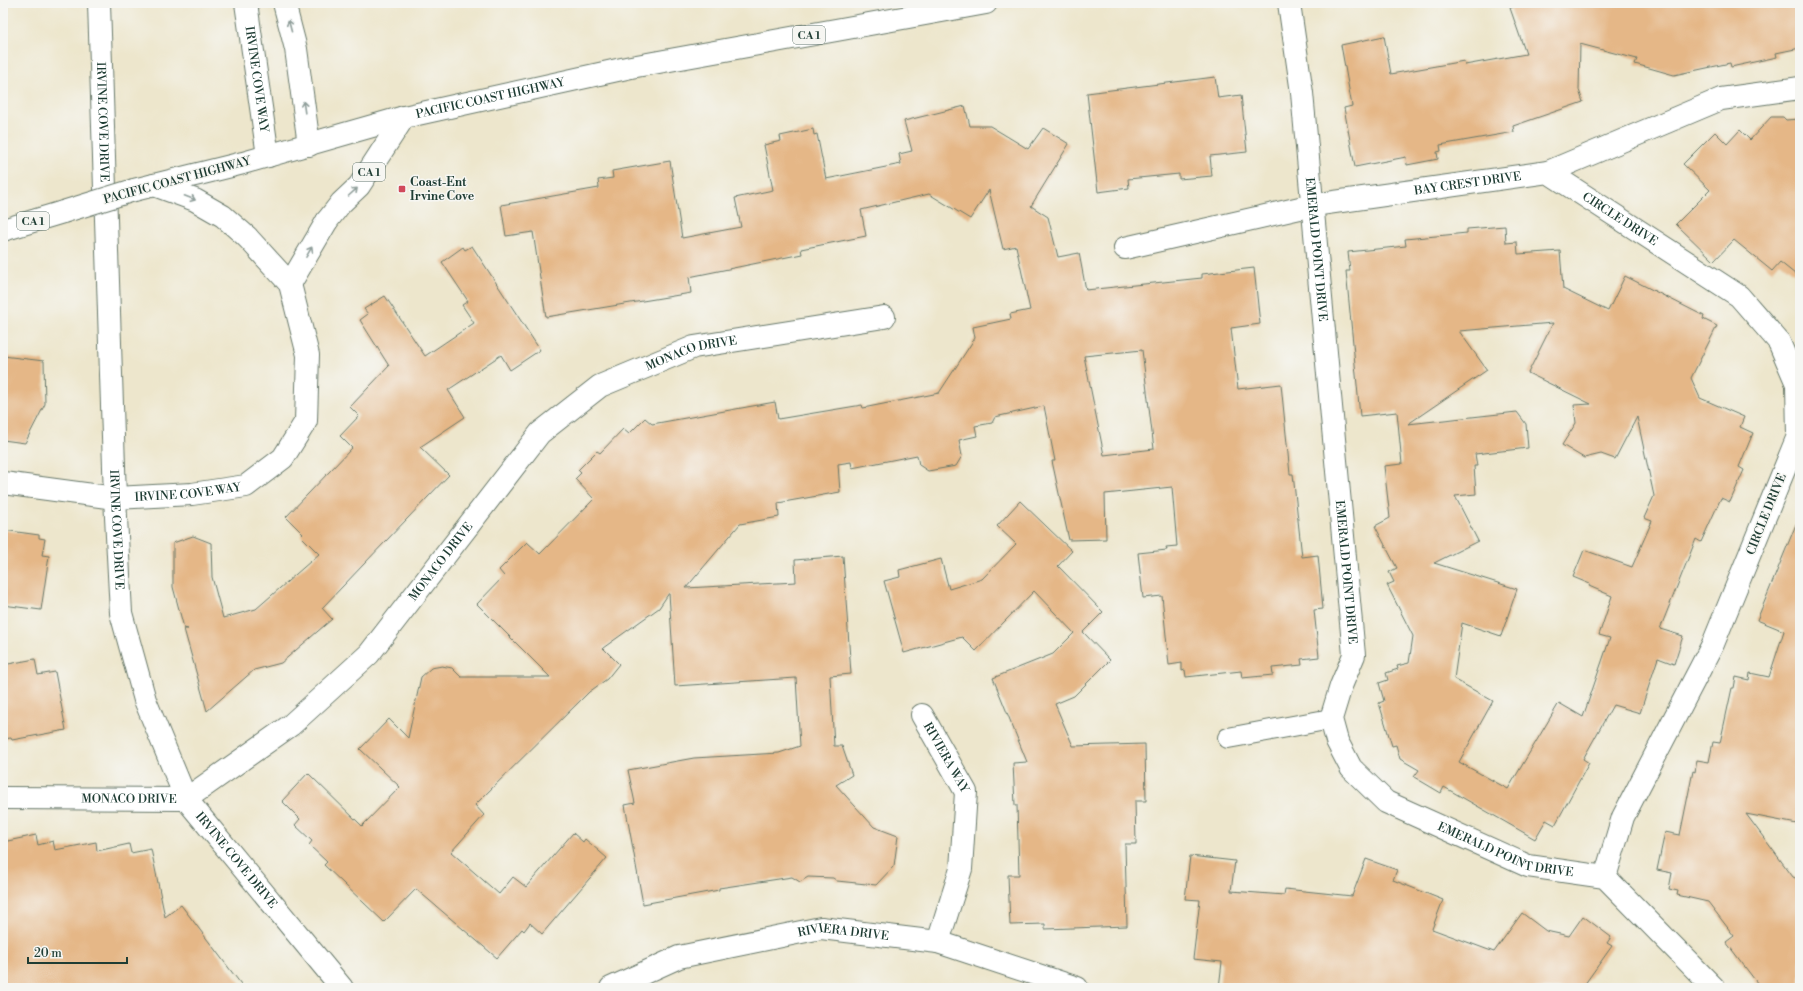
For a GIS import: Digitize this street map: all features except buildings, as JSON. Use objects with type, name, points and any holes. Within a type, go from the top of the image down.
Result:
[{"type":"main road","name":"IRVINE COVE DRIVE","points":[[99,3],[115,498],[121,613],[145,700],[186,799],[342,988]]},
{"type":"main road","name":"IRVINE COVE WAY","points":[[246,3],[268,156]]},
{"type":"main road","points":[[284,3],[296,49],[309,145]]},
{"type":"main road","name":"PACIFIC COAST HIGHWAY","points":[[3,230],[144,187],[309,145],[404,117],[631,66],[986,3]]},
{"type":"main road","name":"EMERALD POINT DRIVE","points":[[1289,3],[1302,93],[1354,655],[1341,686],[1331,719],[1337,741],[1351,768],[1386,802],[1528,866],[1605,877]]},
{"type":"main road","name":"BAY CREST DRIVE","points":[[1126,248],[1313,205],[1548,172],[1721,99],[1800,88]]},
{"type":"main road","name":"CA 1","points":[[290,284],[327,221],[341,202],[359,186],[404,117]]},
{"type":"main road","name":"CIRCLE DRIVE","points":[[1548,172],[1739,296],[1779,342],[1797,384],[1798,436],[1713,644],[1623,817],[1605,877]]},
{"type":"main road","name":"IRVINE COVE WAY","points":[[3,483],[115,498],[192,494],[246,486],[283,458],[306,421],[308,355],[290,284],[247,238],[223,216],[195,200],[144,187]]},
{"type":"main road","name":"MONACO DRIVE","points":[[3,798],[186,799],[291,725],[369,654],[540,434],[600,386],[694,348],[884,317]]},
{"type":"main road","name":"RIVIERA WAY","points":[[922,715],[966,792],[961,869],[938,942]]},
{"type":"main road","points":[[1605,877],[1714,988]]},
{"type":"main road","name":"RIVIERA DRIVE","points":[[611,988],[680,957],[821,928],[938,942],[1077,988]]},
{"type":"lane","points":[[1228,738],[1331,719]]},
{"type":"place","name":"Coast-Ent Irvine Cove","points":[[402,189]]}]
